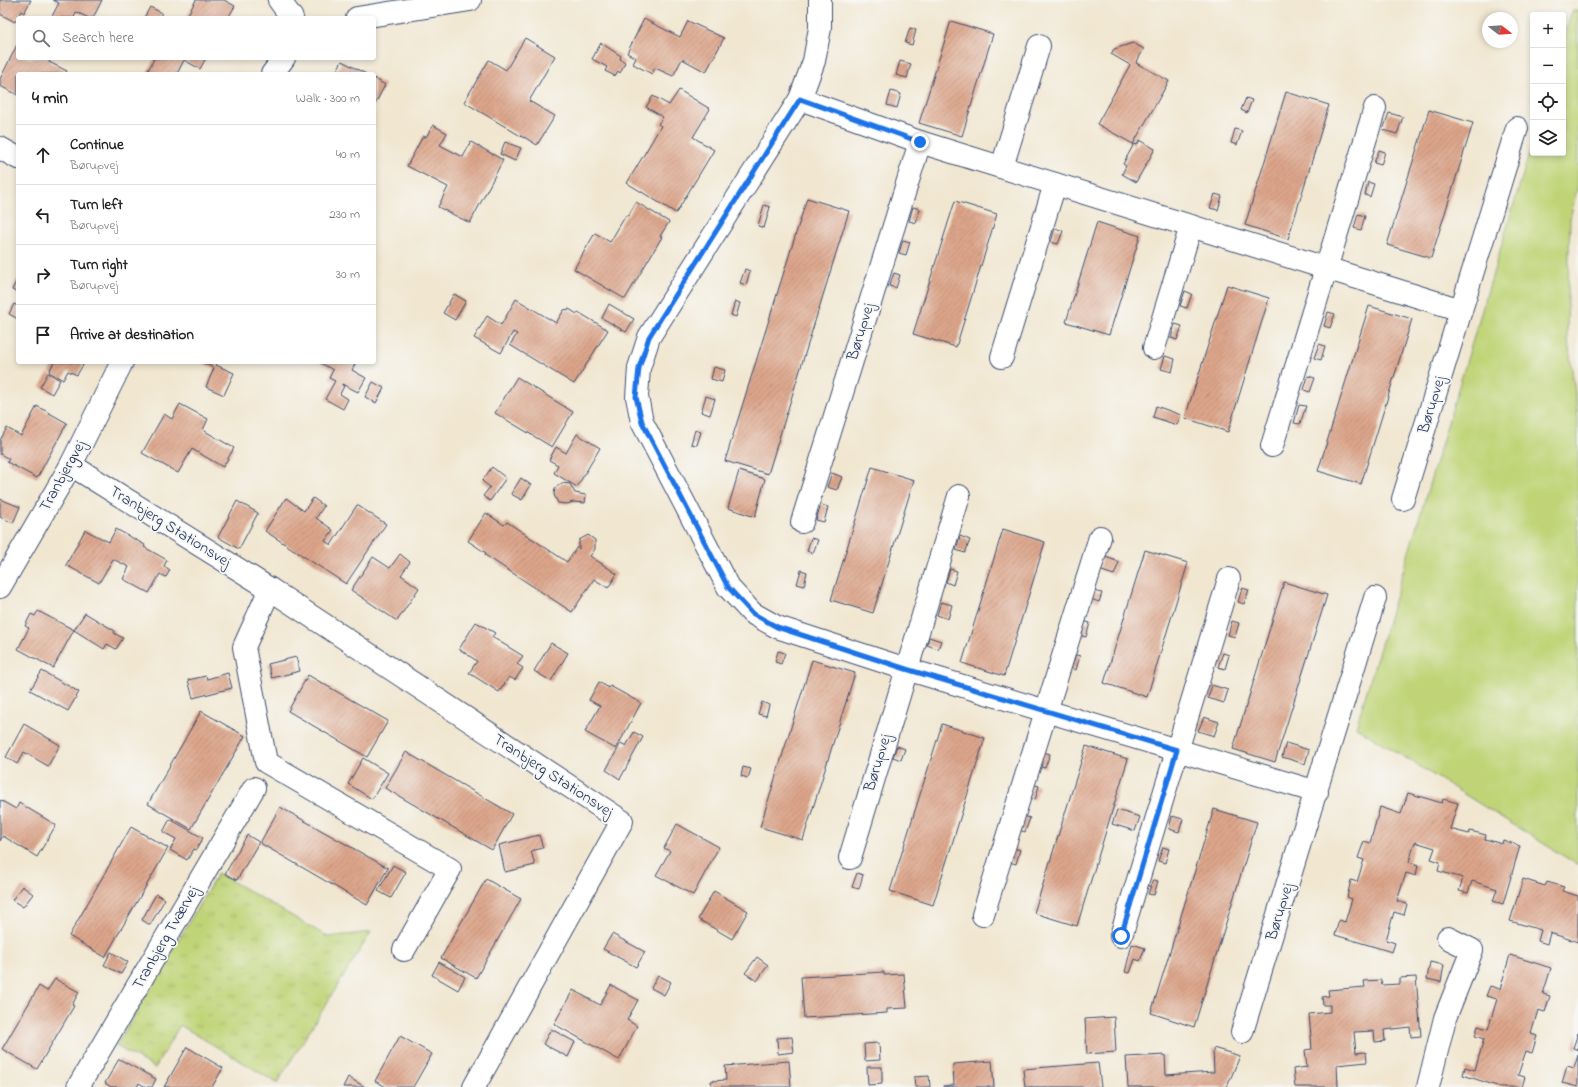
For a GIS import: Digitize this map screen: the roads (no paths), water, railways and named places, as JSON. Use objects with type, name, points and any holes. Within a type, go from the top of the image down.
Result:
[{"type":"street","points":[[279,0],[291,16]]},
{"type":"street","points":[[370,16],[470,0]]},
{"type":"street","points":[[820,0],[820,28],[814,61],[800,99],[649,337],[639,368],[636,397],[642,422],[728,587],[752,613],[777,627],[906,669],[1317,792]]},
{"type":"street","points":[[1002,167],[1039,46]]},
{"type":"street","points":[[274,72],[282,60]]},
{"type":"street","points":[[800,99],[920,142],[1461,310]]},
{"type":"street","points":[[1272,446],[1375,108]]},
{"type":"street","name":"Børupvej","points":[[1403,499],[1517,128]]},
{"type":"street","name":"Børupvej","points":[[802,522],[920,142]]},
{"type":"street","points":[[0,148],[16,157]]},
{"type":"street","points":[[1002,357],[1055,184]]},
{"type":"street","points":[[1154,348],[1191,226]]},
{"type":"street","name":"Tranbjergvej","points":[[0,587],[71,465],[121,364]]},
{"type":"street","name":"Tranbjerg Stationsvej","points":[[71,465],[270,589],[622,821],[474,1087]]},
{"type":"street","name":"Børupvej","points":[[850,858],[959,496]]},
{"type":"street","points":[[983,915],[1100,537]]},
{"type":"street","points":[[1121,936],[1229,579]]},
{"type":"street","points":[[270,589],[244,647],[266,762],[450,869],[404,950]]},
{"type":"street","name":"Børupvej","points":[[1242,1032],[1317,792],[1375,598]]},
{"type":"street","name":"Tranbjerg Tværvej","points":[[78,1087],[254,788]]},
{"type":"street","points":[[1428,1087],[1445,1018],[1472,950],[1448,938]]}]
